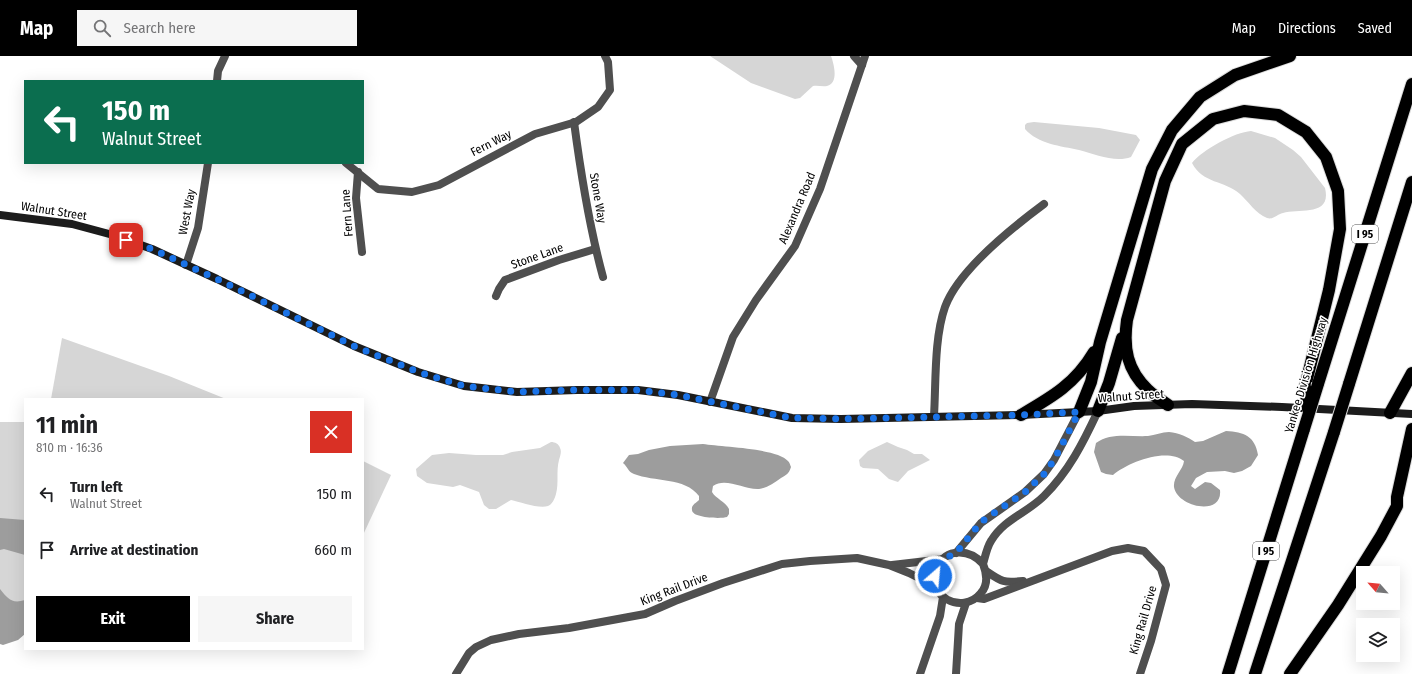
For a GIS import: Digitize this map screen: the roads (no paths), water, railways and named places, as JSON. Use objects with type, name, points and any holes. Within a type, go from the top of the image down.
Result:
[{"type":"highway","points":[[1079,412],[1091,382],[1100,342],[1152,169],[1172,130],[1200,97],[1235,74],[1290,56]]},
{"type":"highway","name":"Yankee Division Highway","points":[[1228,674],[1412,84]]},
{"type":"highway","points":[[1098,411],[1109,383],[1128,320],[1165,181],[1182,144],[1213,119],[1244,110],[1278,115],[1306,132],[1326,157],[1338,191],[1340,229],[1329,290],[1305,387],[1308,415]]},
{"type":"highway","name":"I 95","points":[[1255,674],[1334,432],[1412,182]]},
{"type":"highway","points":[[1128,320],[1125,348],[1130,364],[1148,391],[1168,405]]},
{"type":"highway","points":[[1021,415],[1054,396],[1072,381],[1087,364],[1100,342]]},
{"type":"highway","points":[[1390,413],[1412,373]]},
{"type":"highway","points":[[1290,674],[1338,605],[1382,536],[1397,506],[1397,497],[1412,429]]},
{"type":"main road","name":"Walnut Street","points":[[0,215],[72,224],[152,249],[354,346],[418,372],[464,386],[517,392],[638,390],[678,395],[792,418],[842,419],[1021,415],[1098,411],[1134,406],[1192,404],[1282,406],[1412,414]]},
{"type":"street","points":[[217,80],[218,71],[225,56]]},
{"type":"street","name":"Fern Way","points":[[347,164],[378,189],[412,192],[439,185],[535,134],[574,122],[598,107],[610,90],[608,62],[605,56]]},
{"type":"street","points":[[854,56],[862,64]]},
{"type":"street","name":"Alexandra Road","points":[[710,402],[733,337],[756,300],[795,246],[820,189],[865,56]]},
{"type":"street","name":"Stone Way","points":[[574,122],[582,183],[603,277]]},
{"type":"street","name":"West Way","points":[[186,265],[198,228],[208,164]]},
{"type":"street","name":"Fern Lane","points":[[358,172],[356,198],[362,252]]},
{"type":"street","points":[[934,416],[940,331],[946,306],[956,287],[971,268],[1017,224],[1044,204]]},
{"type":"street","name":"Stone Lane","points":[[496,296],[505,280],[559,260],[596,250]]},
{"type":"street","points":[[984,568],[990,542],[1003,525],[1043,497],[1068,467],[1082,444],[1098,411]]},
{"type":"street","points":[[956,553],[968,553],[978,558],[984,568],[987,581],[984,590],[977,598],[966,603],[954,603],[943,597],[935,582],[936,570],[939,564],[944,559],[956,553],[981,522],[1025,492],[1044,474],[1057,454],[1079,412]]},
{"type":"street","name":"King Rail Drive","points":[[977,598],[984,599],[1112,551],[1128,548],[1144,551],[1161,568],[1166,585],[1151,641],[1140,674]]},
{"type":"street","name":"King Rail Drive","points":[[456,674],[469,653],[491,640],[519,634],[569,628],[645,614],[675,601],[773,566],[810,561],[857,558],[909,573],[937,587]]},
{"type":"street","name":"King Rail Drive","points":[[889,566],[944,559]]},
{"type":"street","name":"King Rail Drive","points":[[984,568],[1000,581],[1008,583],[1034,580]]},
{"type":"street","points":[[920,674],[940,616],[943,597]]},
{"type":"street","points":[[956,674],[959,624],[966,603]]}]
